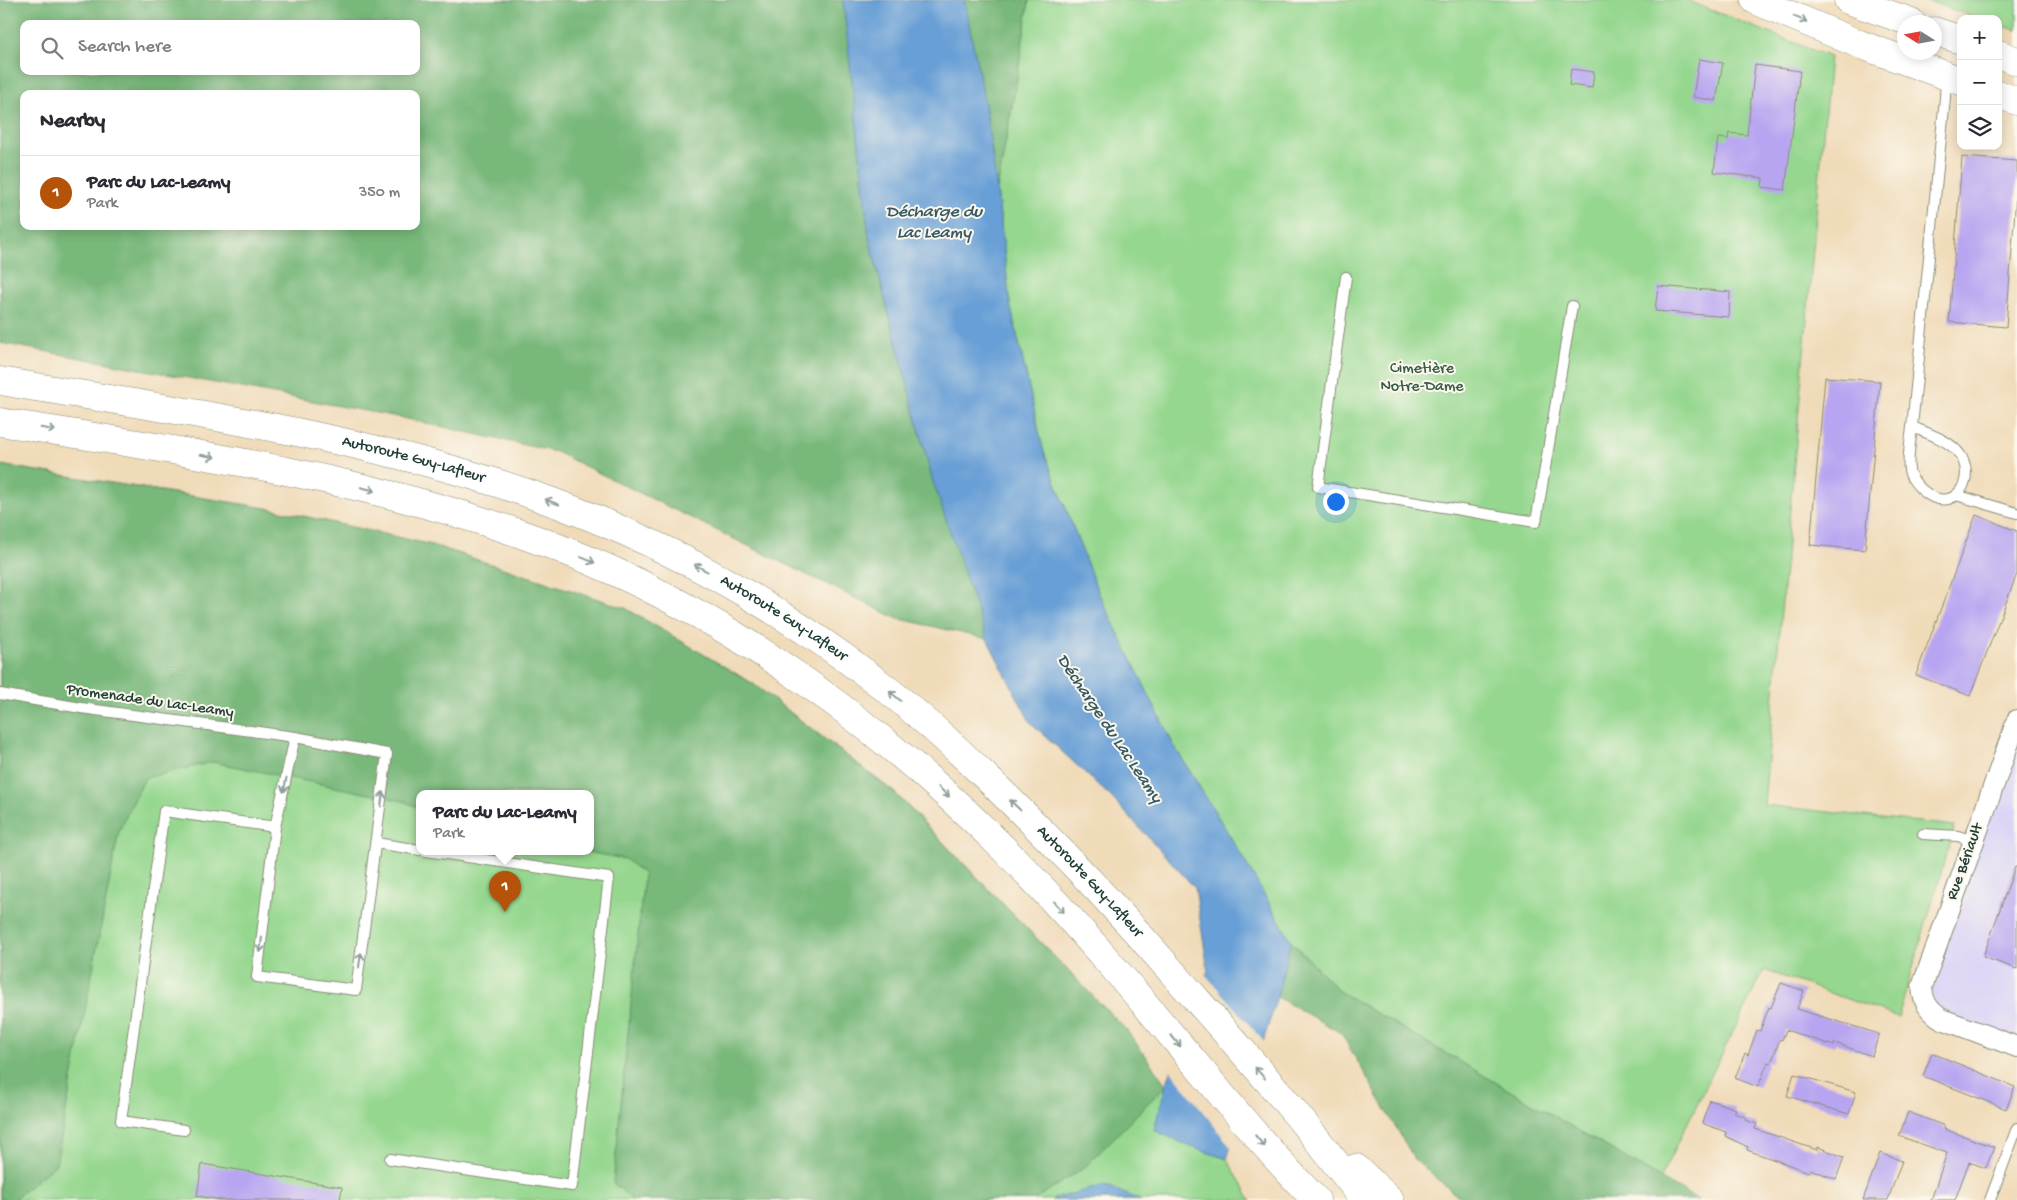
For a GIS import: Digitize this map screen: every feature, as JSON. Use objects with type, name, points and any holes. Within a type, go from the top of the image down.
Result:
[{"type":"main road","points":[[1755,0],[1859,44],[1954,78]]},
{"type":"main road","points":[[1848,0],[1897,17]]},
{"type":"main road","points":[[1942,34],[1957,39]]},
{"type":"main road","points":[[2002,55],[2017,61]]},
{"type":"main road","points":[[2002,95],[2017,101]]},
{"type":"main road","name":"Autoroute Guy-Lafleur","points":[[0,381],[264,426],[398,455],[492,481],[548,500],[634,535],[737,589],[792,622],[860,669],[908,706],[959,751],[1039,828],[1157,954],[1292,1109],[1365,1200]]},
{"type":"main road","points":[[0,422],[249,464],[400,497],[478,519],[540,540],[615,572],[680,604],[741,638],[786,667],[858,719],[908,759],[1011,856],[1144,1004],[1279,1164],[1316,1200]]},
{"type":"main road","points":[[1292,1109],[1390,1200]]},
{"type":"main road","points":[[1279,1164],[1299,1200]]},
{"type":"street","name":"Rue Bériault","points":[[2017,720],[1925,976],[1923,997],[1933,1013],[1942,1018],[2017,1047]]},
{"type":"lane","points":[[1912,427],[1930,434],[1958,451],[1962,458],[1966,474],[1964,485],[1949,500],[1936,499],[1927,494],[1913,479],[1909,470],[1912,427],[1954,78]]},
{"type":"lane","points":[[1346,277],[1318,487],[1536,522],[1572,306]]},
{"type":"lane","points":[[1956,495],[2017,513]]},
{"type":"lane","name":"Promenade du Lac-Leamy","points":[[0,694],[80,708],[295,737],[388,754],[376,843]]},
{"type":"lane","points":[[295,737],[275,827],[256,977],[356,990],[376,843],[416,849]]},
{"type":"lane","points":[[184,1130],[121,1121],[164,811],[275,827]]},
{"type":"lane","points":[[1923,834],[1958,836],[1974,841]]},
{"type":"lane","points":[[390,1159],[572,1186],[609,878],[453,855]]},
{"type":"lane","points":[[1990,1200],[2017,1128]]},
{"type":"shaded area","points":[[2017,720],[2017,1047],[1942,1019],[1922,987]]},
{"type":"green space","points":[[0,0],[843,0],[869,238],[930,471],[987,639],[896,618],[556,452],[398,417],[0,343]]},
{"type":"green space","points":[[964,0],[1029,0],[997,190],[985,104]]},
{"type":"green space","name":"Cimetière Notre-Dame","points":[[1029,0],[1686,0],[1830,57],[1764,805],[1955,826],[1898,1017],[1764,970],[1660,1178],[1340,992],[1291,941],[1236,846],[1173,744],[1098,592],[1043,449],[1010,304],[997,190]]},
{"type":"green space","points":[[1925,0],[2017,0],[2017,30],[2002,26],[2002,15],[1968,15]]},
{"type":"green space","points":[[0,465],[272,509],[432,545],[625,608],[752,683],[894,792],[1128,1032],[1166,1085],[1154,1130],[1189,1146],[1227,1159],[1251,1200],[0,1200]]},
{"type":"green space","points":[[0,465],[272,509],[432,545],[625,608],[752,683],[893,792],[1128,1032],[1166,1085],[1084,1168],[1033,1200],[633,1200],[613,1183],[644,874],[625,859],[594,853],[594,790],[416,790],[416,806],[403,801],[213,762],[145,778],[119,831],[56,1164],[13,1200],[0,1200]]},
{"type":"green space","points":[[1291,941],[1340,992],[1698,1200],[1462,1200],[1415,1160],[1341,1033],[1277,997]]},
{"type":"water","name":"Décharge du Lac Leamy","points":[[843,0],[964,0],[985,104],[1010,304],[1043,449],[1098,592],[1173,744],[1236,846],[1291,941],[1277,997],[1227,1159],[1189,1146],[1154,1130],[1166,1085],[1208,970],[1195,888],[1111,797],[1030,722],[987,639],[933,482],[869,238]]},
{"type":"water","points":[[1104,1185],[1140,1200],[1052,1200],[1053,1199]]},
{"type":"pier","points":[[1204,973],[1266,1044],[1233,1150],[1169,1068]]},
{"type":"building","points":[[1699,59],[1723,63],[1716,101],[1693,97]]},
{"type":"building","points":[[1755,65],[1800,71],[1785,190],[1762,187],[1763,178],[1714,172],[1718,138],[1728,139],[1729,133],[1747,135]]},
{"type":"building","points":[[1571,69],[1594,72],[1592,88],[1569,85]]},
{"type":"building","points":[[1962,157],[2017,161],[2006,327],[1949,322]]},
{"type":"building","points":[[1658,286],[1730,292],[1729,317],[1655,311]]},
{"type":"building","points":[[1825,377],[1880,381],[1865,550],[1810,545]]},
{"type":"building","points":[[1976,515],[2017,531],[2017,574],[1970,696],[1916,675]]},
{"type":"building","points":[[2015,867],[2017,867],[2017,969],[1983,957]]},
{"type":"building","points":[[1781,983],[1804,991],[1797,1009],[1879,1034],[1872,1056],[1835,1043],[1834,1046],[1786,1030],[1782,1040],[1780,1039],[1771,1063],[1768,1062],[1758,1087],[1735,1078],[1745,1053],[1748,1055],[1757,1030],[1760,1031]]},
{"type":"building","points":[[1932,1053],[2015,1087],[2006,1109],[1923,1076]]},
{"type":"building","points":[[1794,1074],[1856,1092],[1849,1114],[1787,1096]]},
{"type":"building","points":[[1710,1100],[1736,1109],[1734,1113],[1746,1117],[1745,1120],[1757,1124],[1755,1129],[1817,1150],[1818,1147],[1844,1157],[1836,1179],[1810,1169],[1809,1172],[1747,1150],[1748,1147],[1725,1136],[1726,1132],[1702,1123]]},
{"type":"building","points":[[1908,1112],[1945,1126],[1944,1129],[1994,1147],[1986,1168],[1969,1162],[1955,1200],[1931,1200],[1947,1153],[1899,1136]]},
{"type":"building","points":[[1880,1153],[1902,1161],[1888,1200],[1863,1200]]},
{"type":"building","points":[[202,1164],[342,1187],[340,1200],[221,1200],[197,1196]]},
{"type":"place","name":"Parc du Lac-Leamy","points":[[505,912]]}]
